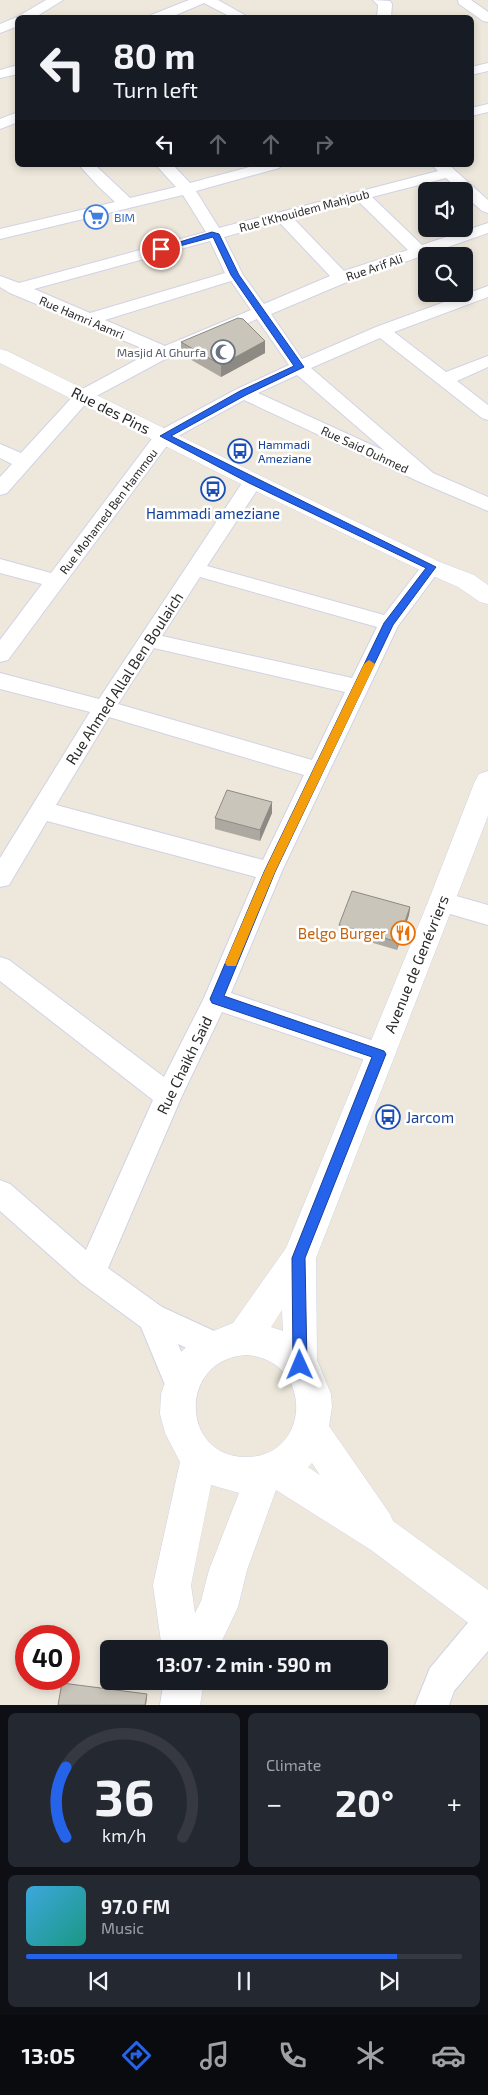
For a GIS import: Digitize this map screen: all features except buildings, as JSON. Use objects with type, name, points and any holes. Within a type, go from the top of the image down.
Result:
[{"type":"street","points":[[164,15],[201,0]]},
{"type":"street","points":[[208,0],[238,15]]},
{"type":"street","points":[[380,0],[384,4],[384,15]]},
{"type":"street","points":[[28,15],[48,2]]},
{"type":"street","points":[[462,4],[488,18]]},
{"type":"street","points":[[0,29],[15,22]]},
{"type":"street","points":[[474,70],[488,68]]},
{"type":"street","points":[[0,74],[15,70]]},
{"type":"street","points":[[474,111],[488,108]]},
{"type":"street","points":[[0,125],[15,118]]},
{"type":"street","points":[[88,167],[126,203]]},
{"type":"street","points":[[166,167],[187,189],[215,234],[235,275],[299,367],[429,479]]},
{"type":"street","points":[[0,234],[187,189],[267,167]]},
{"type":"street","points":[[444,169],[488,208]]},
{"type":"street","name":"Rue l'Khouidem Mahjoub","points":[[16,289],[361,196],[444,169]]},
{"type":"street","points":[[361,196],[418,250]]},
{"type":"street","points":[[282,216],[341,278]]},
{"type":"street","name":"Rue Arif Ali","points":[[431,247],[488,228]]},
{"type":"street","name":"Rue Arif Ali","points":[[0,489],[84,396],[164,352],[341,278],[418,251]]},
{"type":"street","points":[[89,320],[235,275]]},
{"type":"street","name":"Rue Hamri Aamri","points":[[0,281],[164,352]]},
{"type":"street","name":"Rue Mohamed Ben Hammou","points":[[0,655],[164,436],[243,393],[299,367],[382,331],[488,291]]},
{"type":"street","points":[[382,331],[488,414]]},
{"type":"street","name":"Rue des Pins","points":[[0,355],[252,481],[432,567],[477,582],[488,596]]},
{"type":"street","points":[[445,379],[488,361]]},
{"type":"street","name":"Rue Said Ouhmed","points":[[243,393],[488,505]]},
{"type":"street","points":[[0,450],[23,462]]},
{"type":"street","name":"Rue Ahmed Allal Ben Boulaich","points":[[0,878],[104,708],[252,481]]},
{"type":"street","points":[[0,566],[56,581]]},
{"type":"street","name":"Rue Chaikh Said","points":[[91,1273],[168,1096],[216,999],[270,872],[389,623],[432,567]]},
{"type":"street","points":[[194,569],[389,623]]},
{"type":"street","points":[[149,640],[359,687]]},
{"type":"street","points":[[0,681],[104,708],[318,770]]},
{"type":"street","name":"Avenue de Genévriers","points":[[229,1342],[298,1258],[442,902],[488,781]]},
{"type":"street","points":[[41,810],[270,872]]},
{"type":"street","points":[[442,902],[488,914]]},
{"type":"street","points":[[0,967],[168,1096]]},
{"type":"street","points":[[216,999],[380,1054]]},
{"type":"street","points":[[0,1193],[91,1273],[152,1317],[229,1342],[264,1341],[284,1350],[300,1365],[309,1380],[314,1398],[315,1411],[311,1430],[302,1448],[290,1460],[270,1471],[241,1476],[218,1470],[199,1457],[184,1436],[178,1411],[181,1386],[188,1370],[200,1356],[229,1342]]},
{"type":"street","name":"Avenue de Genévriers","points":[[298,1258],[300,1365]]},
{"type":"street","points":[[152,1317],[181,1386]]},
{"type":"street","points":[[311,1430],[384,1537]]},
{"type":"street","points":[[181,1640],[172,1584],[199,1457]]},
{"type":"street","points":[[270,1471],[384,1537],[488,1612]]},
{"type":"street","points":[[202,1640],[219,1607],[228,1570],[270,1471]]},
{"type":"street","points":[[432,1705],[442,1680],[488,1625]]},
{"type":"street","points":[[180,1705],[182,1690]]},
{"type":"slow traffic","points":[[231,963],[270,872],[369,664]]},
{"type":"place","name":"BIM","points":[[96,217]]},
{"type":"place","name":"Masjid Al Ghurfa","points":[[223,352]]},
{"type":"place","name":"Hammadi Ameziane","points":[[240,451]]},
{"type":"place","name":"Hammadi ameziane","points":[[213,489]]},
{"type":"place","name":"Belgo Burger","points":[[403,933]]},
{"type":"place","name":"Jarcom","points":[[388,1117]]},
{"type":"route","points":[[161,249],[215,234],[235,275],[299,367],[243,393],[164,436],[252,481],[432,567],[389,623],[270,872],[216,999],[380,1054],[298,1258],[300,1365]]}]
